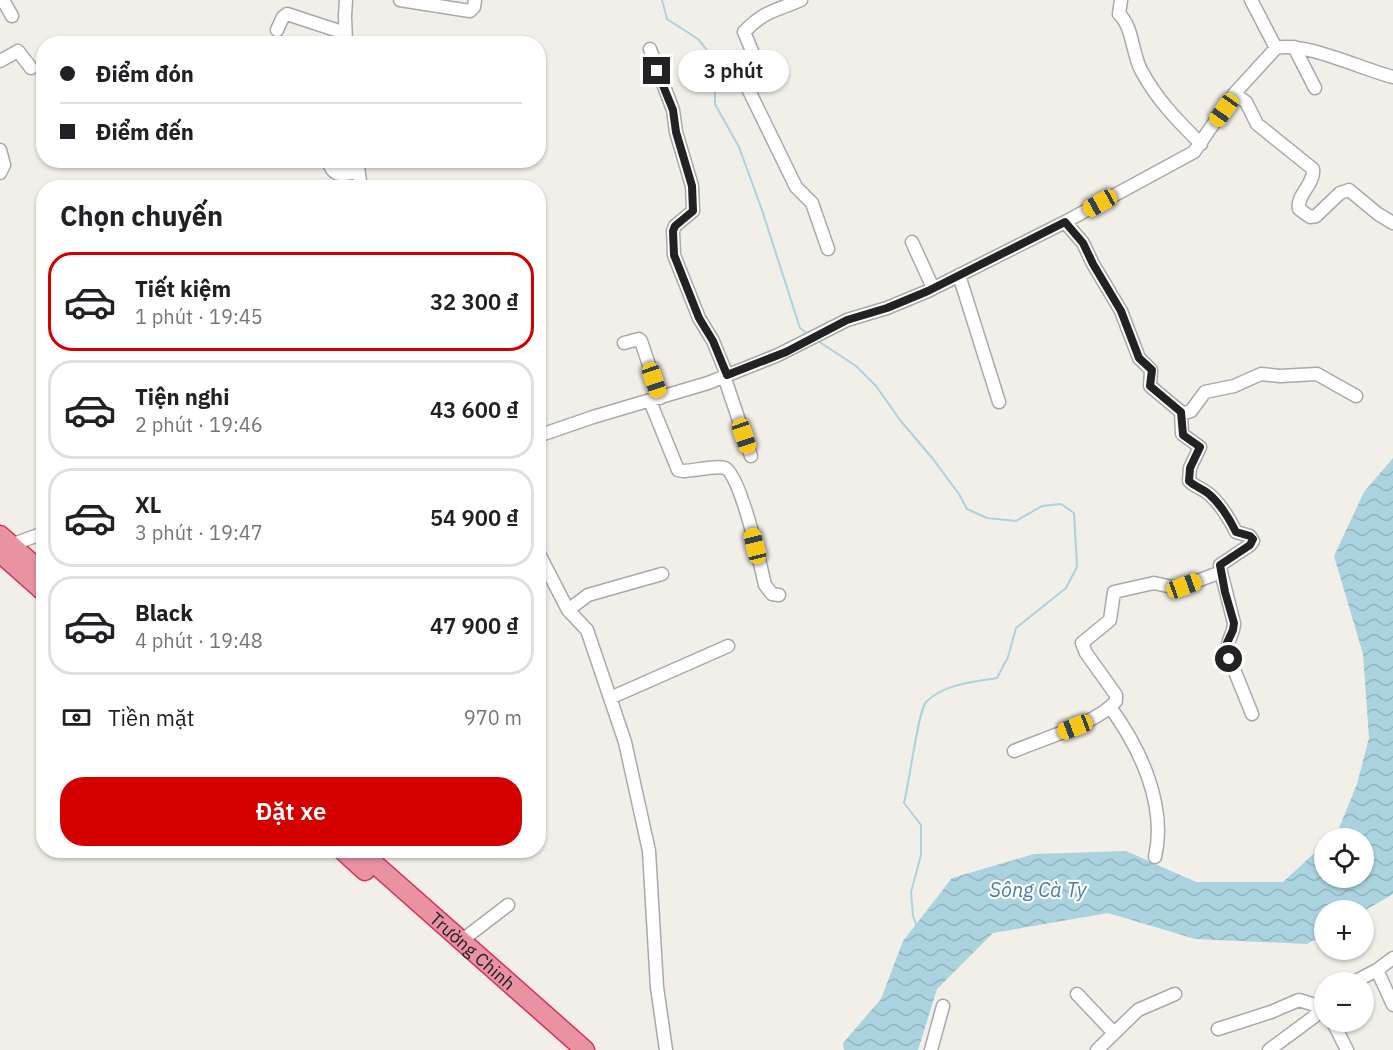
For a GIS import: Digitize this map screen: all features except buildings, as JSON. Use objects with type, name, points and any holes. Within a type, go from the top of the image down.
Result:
[{"type":"highway","points":[[3,545],[36,568]]},
{"type":"highway","points":[[3,545],[36,583]]},
{"type":"highway","name":"Trường Chinh","points":[[351,858],[566,1050]]},
{"type":"highway","name":"Trường Chinh","points":[[368,858],[585,1050]]},
{"type":"street","points":[[3,0],[12,16]]},
{"type":"street","points":[[346,0],[346,36]]},
{"type":"street","points":[[400,0],[470,11],[474,7],[475,0]]},
{"type":"street","points":[[763,0],[768,13]]},
{"type":"street","points":[[801,0],[761,15],[744,32],[752,51],[751,56],[737,66],[796,187],[812,203],[828,249]]},
{"type":"street","points":[[1121,0],[1119,14],[1128,26],[1133,50],[1155,96],[1201,144]]},
{"type":"street","points":[[1251,0],[1276,48]]},
{"type":"street","points":[[277,30],[283,17],[292,14],[342,36]]},
{"type":"street","points":[[1294,47],[1316,88]]},
{"type":"street","points":[[546,433],[726,376],[786,352],[847,320],[887,308],[933,288],[1065,222],[1194,152],[1234,94],[1276,48],[1294,47],[1393,77]]},
{"type":"street","points":[[650,49],[673,110],[676,132],[692,186],[693,211],[677,223],[673,231],[675,260],[699,318],[713,341],[751,456]]},
{"type":"street","points":[[0,61],[18,51],[31,68]]},
{"type":"street","points":[[1234,94],[1246,102],[1257,124],[1313,169],[1313,175],[1298,204],[1299,209],[1310,217],[1316,216],[1340,193],[1348,190],[1393,223]]},
{"type":"street","points":[[0,150],[4,165],[0,173]]},
{"type":"street","points":[[330,168],[339,175],[354,168]]},
{"type":"street","points":[[1065,222],[1083,243],[1121,311],[1139,358],[1152,370],[1150,386],[1181,414],[1183,435],[1200,447],[1190,468],[1189,481],[1209,493],[1230,519],[1236,532],[1253,539],[1250,545],[1220,565],[1234,623],[1227,643],[1227,652],[1252,714]]},
{"type":"street","points":[[912,242],[933,288]]},
{"type":"street","points":[[958,275],[999,402]]},
{"type":"street","points":[[624,343],[639,339],[641,341],[655,399],[678,470],[724,468],[730,472],[743,499],[765,585],[772,594],[779,594]]},
{"type":"street","points":[[1181,414],[1191,411],[1205,392],[1234,386],[1261,374],[1280,376],[1320,374],[1356,396]]},
{"type":"street","points":[[3,545],[36,536]]},
{"type":"street","points":[[1014,751],[1075,727],[1110,707],[1116,701],[1116,695],[1082,644],[1110,620],[1113,592],[1154,583],[1172,587],[1184,586],[1221,572]]},
{"type":"street","points":[[546,574],[568,610],[587,630],[625,742],[649,851],[657,987],[666,1050]]},
{"type":"street","points":[[568,610],[588,595],[662,574]]},
{"type":"street","points":[[610,698],[728,646]]},
{"type":"street","points":[[1110,707],[1126,730],[1152,789],[1157,821],[1155,857]]},
{"type":"street","points":[[461,941],[507,905]]},
{"type":"street","points":[[1373,972],[1393,958]]},
{"type":"street","points":[[1377,970],[1393,1005]]},
{"type":"street","points":[[1077,994],[1114,1033]]},
{"type":"street","points":[[1097,1050],[1138,1010],[1175,994]]},
{"type":"street","points":[[1218,1029],[1271,1012],[1299,1000],[1314,1002]]},
{"type":"street","points":[[931,1050],[943,1006]]},
{"type":"street","points":[[1269,1050],[1314,1017]]},
{"type":"street","points":[[1338,1032],[1347,1050]]},
{"type":"water","name":"Sông Cà Ty","points":[[1393,458],[1393,894],[1374,905],[1374,900],[1314,900],[1314,940],[1307,944],[1195,939],[1108,913],[993,933],[937,989],[918,1050],[844,1050],[843,1043],[881,999],[903,941],[952,878],[1034,854],[1126,851],[1196,882],[1283,882],[1314,853],[1314,888],[1374,888],[1374,828],[1339,828],[1357,784],[1369,738],[1363,654],[1334,556],[1364,492]]},
{"type":"waterway","points":[[662,0],[667,19],[698,39],[715,60],[715,104],[739,147],[800,328],[808,334]]},
{"type":"waterway","points":[[818,341],[856,366],[876,386],[959,494],[967,509],[987,518],[1016,521],[1042,506],[1061,504],[1074,513],[1077,567],[1066,588],[1016,628],[1008,657],[997,678],[941,691],[926,702],[923,708],[904,803],[921,825],[921,855],[911,892],[913,916],[917,926]]},
{"type":"route","points":[[657,71],[673,110],[676,132],[689,173],[694,203],[691,214],[680,220],[673,231],[675,260],[699,318],[711,336],[727,375],[786,352],[847,320],[887,308],[928,291],[1065,222],[1081,239],[1121,311],[1139,358],[1152,370],[1150,386],[1181,412],[1183,435],[1198,444],[1201,449],[1190,468],[1189,481],[1209,493],[1230,519],[1236,532],[1253,539],[1250,545],[1220,565],[1234,623],[1227,643],[1229,659]]}]
